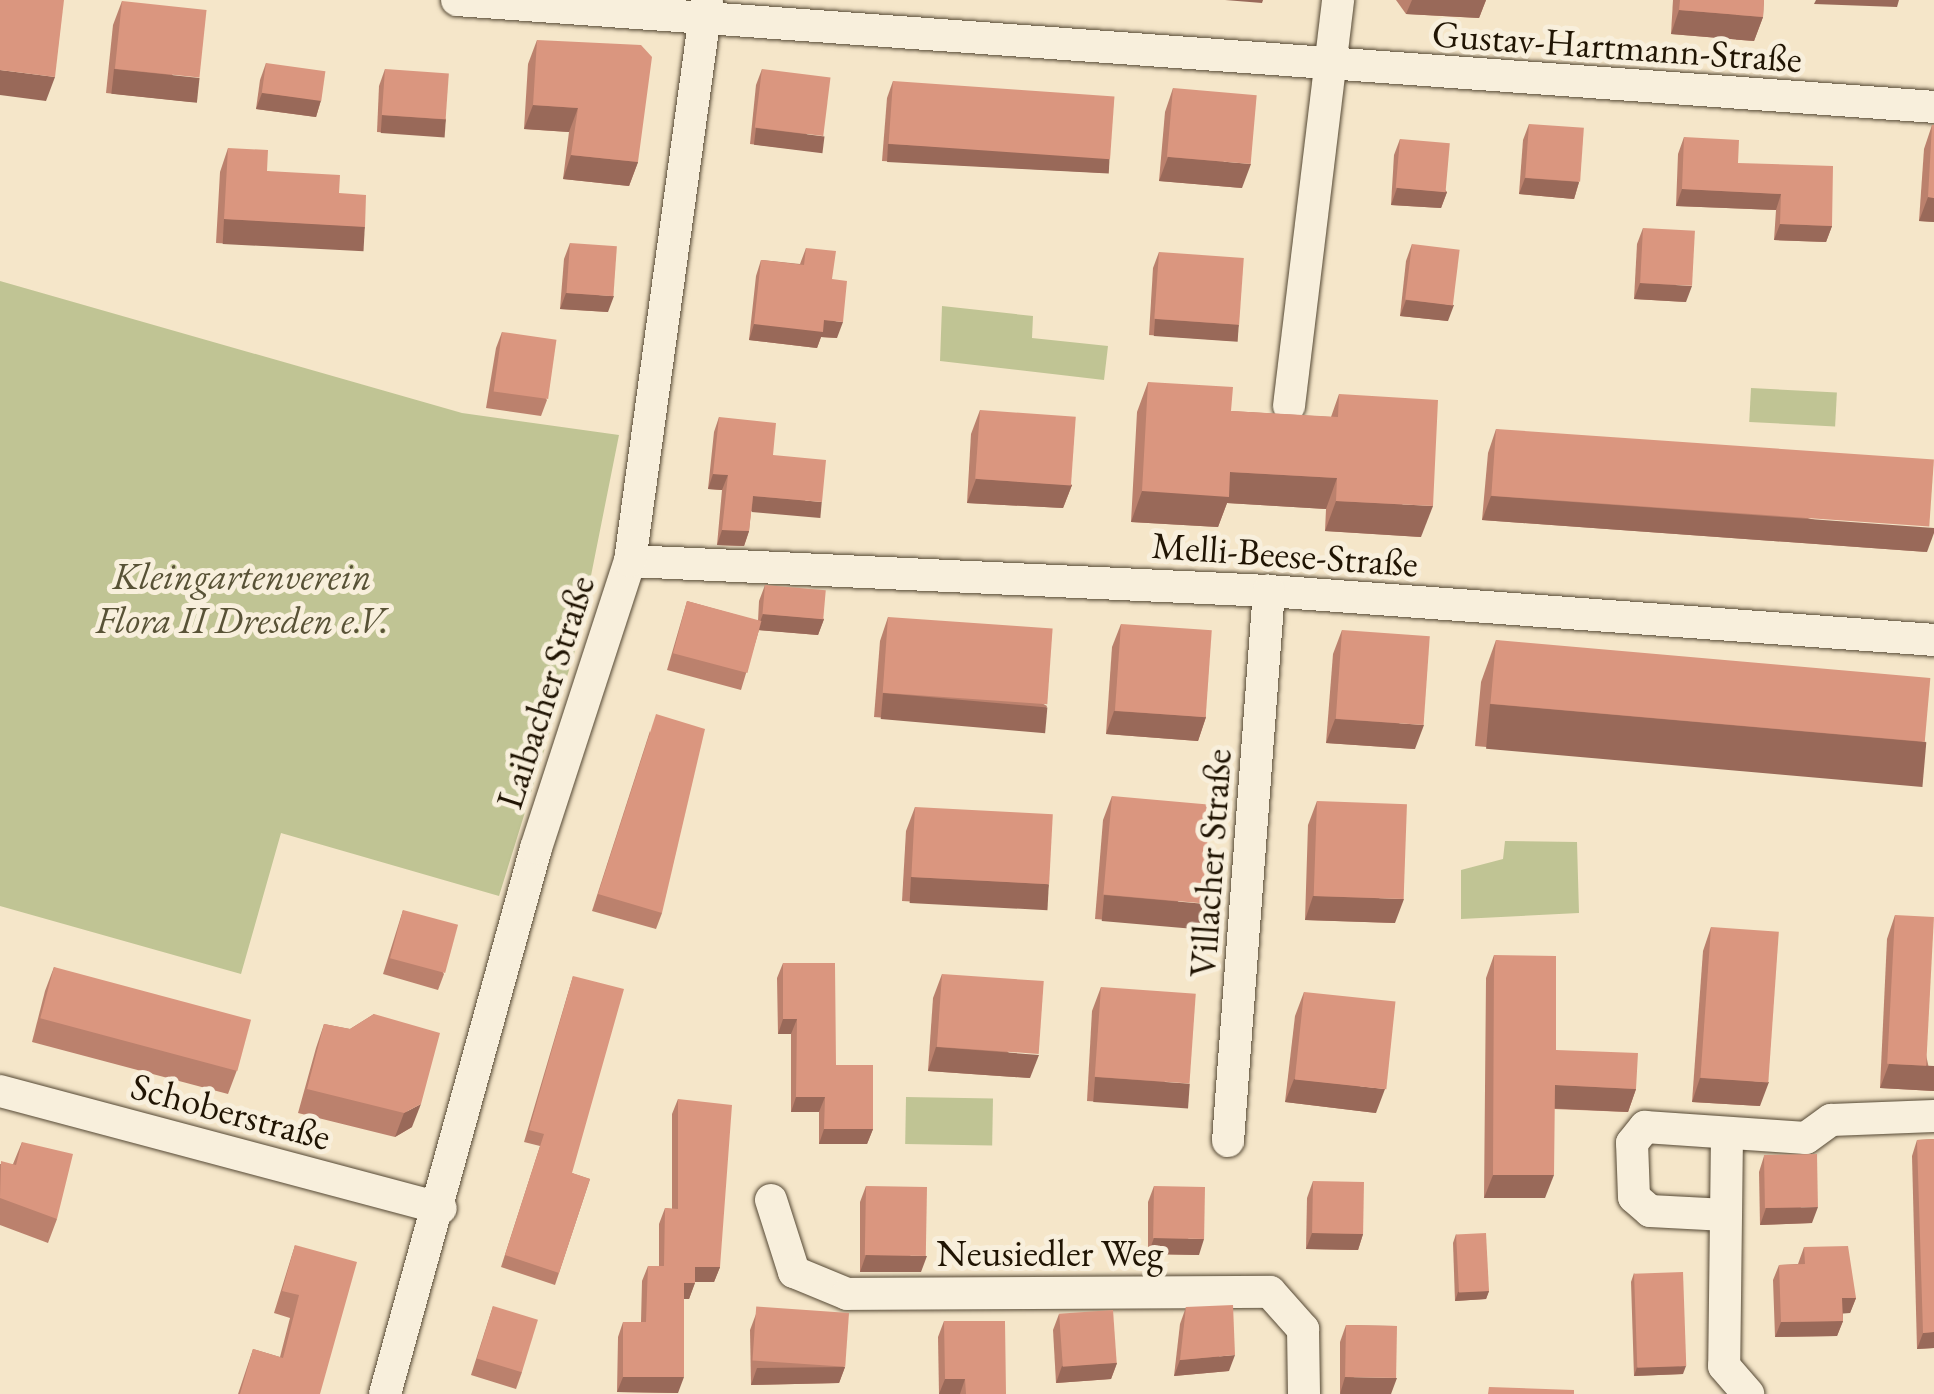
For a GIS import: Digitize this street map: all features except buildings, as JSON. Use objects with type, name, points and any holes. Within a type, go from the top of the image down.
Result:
[{"type":"street","name":"Gustav-Hartmann-Straße","points":[[457,0],[706,10],[1329,66],[1934,108]]},
{"type":"street","points":[[1289,406],[1338,0]]},
{"type":"street","name":"Laibacher Straße","points":[[385,1394],[441,1208],[536,848],[630,561],[706,10]]},
{"type":"street","name":"Melli-Beese-Straße","points":[[630,561],[1268,591],[1934,640]]},
{"type":"street","name":"Villacher Straße","points":[[1228,1141],[1268,591]]},
{"type":"street","name":"Schoberstraße","points":[[0,1091],[441,1208]]},
{"type":"street","points":[[1726,1215],[1650,1211],[1634,1197],[1629,1164],[1645,1127],[1806,1138],[1830,1120],[1934,1116]]},
{"type":"street","points":[[1727,1135],[1724,1366],[1748,1394]]},
{"type":"street","name":"Neusiedler Weg","points":[[772,1200],[794,1272],[847,1294],[1270,1292],[1303,1328],[1304,1394]]},
{"type":"green space","name":"Kleingartenverein Flora II Dresden e.V.","points":[[0,281],[462,413],[619,435],[578,641],[499,896],[281,833],[241,974],[0,906]]},
{"type":"green space","points":[[942,306],[1033,316],[1032,338],[1108,346],[1104,380],[940,361]]},
{"type":"green space","points":[[1751,388],[1837,393],[1835,426],[1749,422]]},
{"type":"green space","points":[[1505,841],[1577,842],[1579,913],[1461,919],[1461,870],[1503,859]]},
{"type":"green space","points":[[906,1097],[993,1099],[992,1146],[905,1144]]}]
